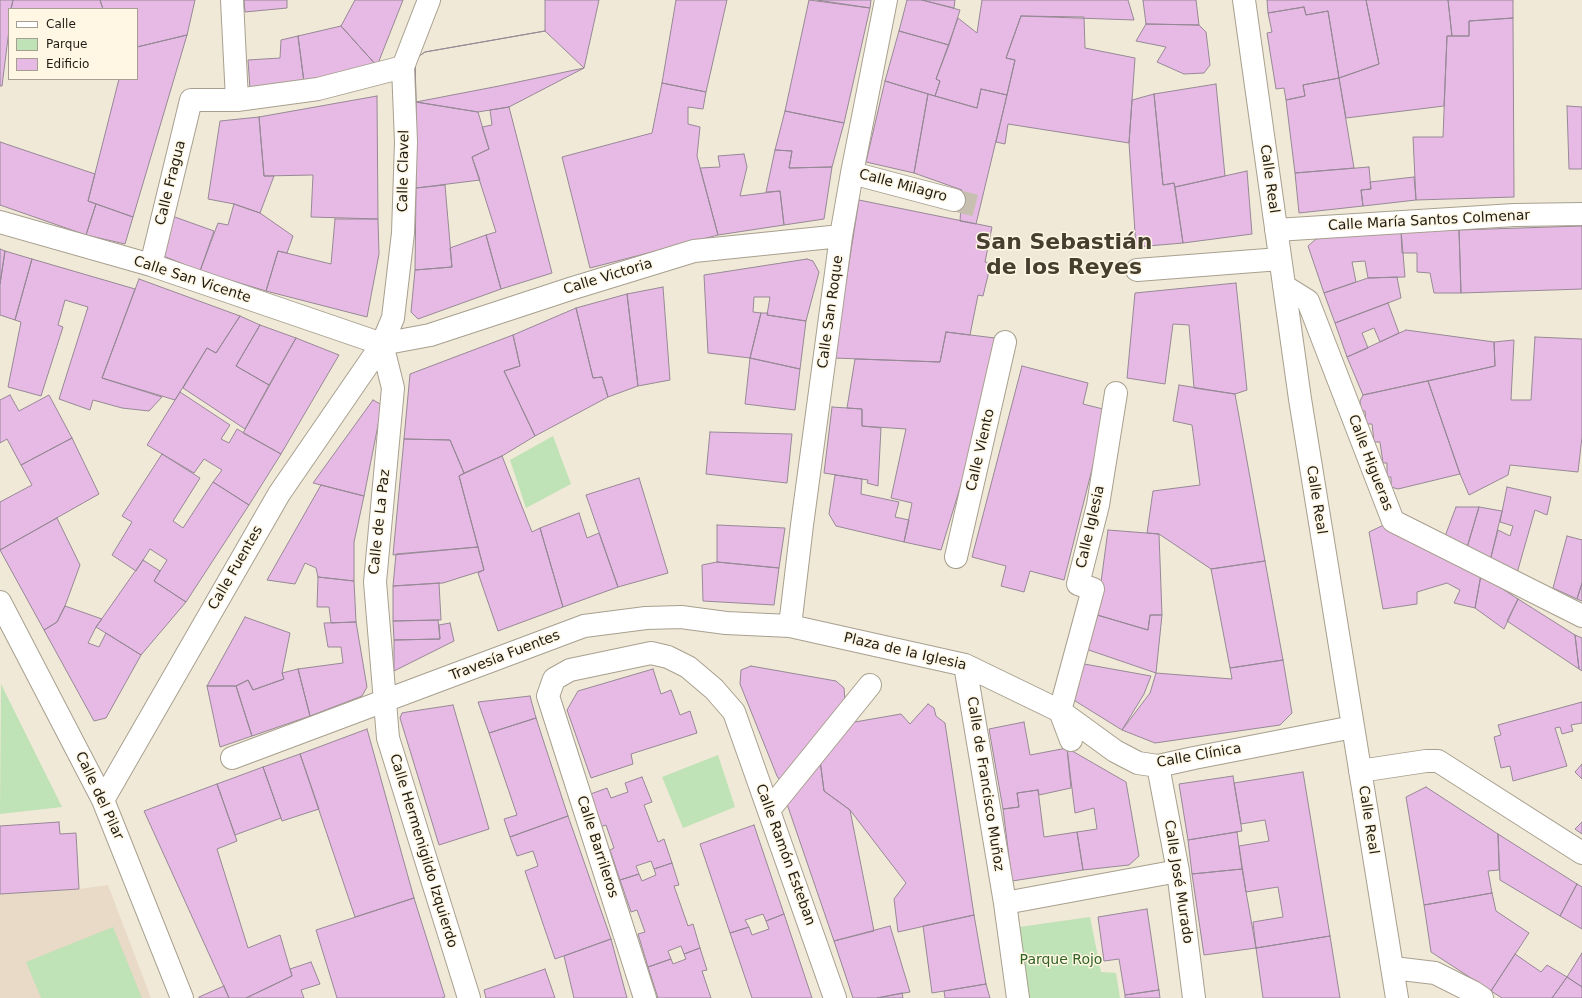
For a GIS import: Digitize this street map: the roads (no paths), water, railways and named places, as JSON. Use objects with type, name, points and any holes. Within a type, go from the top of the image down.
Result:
[{"type":"street","points":[[232,0],[237,100],[318,89],[403,67]]},
{"type":"street","name":"Calle Clavel","points":[[382,344],[393,318],[403,234],[406,142],[403,67],[429,0]]},
{"type":"street","name":"Calle San Roque","points":[[790,626],[841,236],[886,0]]},
{"type":"street","name":"Calle Real","points":[[1244,0],[1301,407],[1397,998]]},
{"type":"street","name":"Calle Fragua","points":[[151,265],[192,100],[237,100]]},
{"type":"street","name":"Calle Milagro","points":[[852,173],[954,200]]},
{"type":"street","name":"Calle María Santos Colmenar","points":[[1276,230],[1506,216],[1582,214]]},
{"type":"street","name":"Calle San Vicente","points":[[0,222],[151,265],[382,344]]},
{"type":"street","name":"Calle Victoria","points":[[382,344],[430,335],[570,289],[694,251],[841,236]]},
{"type":"street","points":[[1137,270],[1280,259]]},
{"type":"street","name":"Calle Higueras","points":[[1284,286],[1308,301],[1393,521],[1582,616]]},
{"type":"street","name":"Calle Viento","points":[[956,557],[1005,342]]},
{"type":"street","name":"Calle de La Paz","points":[[382,344],[393,388],[375,582],[384,702]]},
{"type":"street","name":"Calle Fuentes","points":[[103,800],[279,494],[382,344]]},
{"type":"street","name":"Calle Iglesia","points":[[1060,711],[1093,589],[1078,584],[1098,505],[1116,393]]},
{"type":"street","name":"Calle del Pilar","points":[[0,602],[103,800],[182,998]]},
{"type":"street","name":"Travesía Fuentes","points":[[232,758],[584,626],[646,618],[681,617],[726,623],[790,626]]},
{"type":"street","name":"Plaza de la Iglesia","points":[[790,626],[965,665],[1060,711]]},
{"type":"street","name":"Calle Barrileros","points":[[645,998],[548,696],[554,679],[570,670],[651,653],[668,657],[688,667],[714,690],[734,712]]},
{"type":"street","name":"Calle de Francisco Muñoz","points":[[965,665],[1005,903],[1018,998]]},
{"type":"street","points":[[769,810],[870,685]]},
{"type":"street","name":"Calle Hermenigildo Izquierdo","points":[[384,702],[388,738],[469,998]]},
{"type":"street","points":[[1060,711],[1071,740]]},
{"type":"street","name":"Calle Clínica","points":[[1060,711],[1115,751],[1138,763],[1158,766],[1353,727]]},
{"type":"street","name":"Calle Ramón Esteban","points":[[734,712],[835,998]]},
{"type":"street","points":[[1360,771],[1426,760],[1438,761],[1582,853]]},
{"type":"street","name":"Calle José Murado","points":[[1158,766],[1178,871],[1194,998]]},
{"type":"street","points":[[1005,903],[1178,871]]},
{"type":"street","points":[[1393,968],[1435,973],[1474,992],[1482,998]]},
{"type":"tunnel","points":[[954,200],[985,208]]},
{"type":"district","name":"San Sebastián de los Reyes","points":[[1064,256]]},
{"type":"park label","name":"Parque Rojo","points":[[1061,960]]}]
